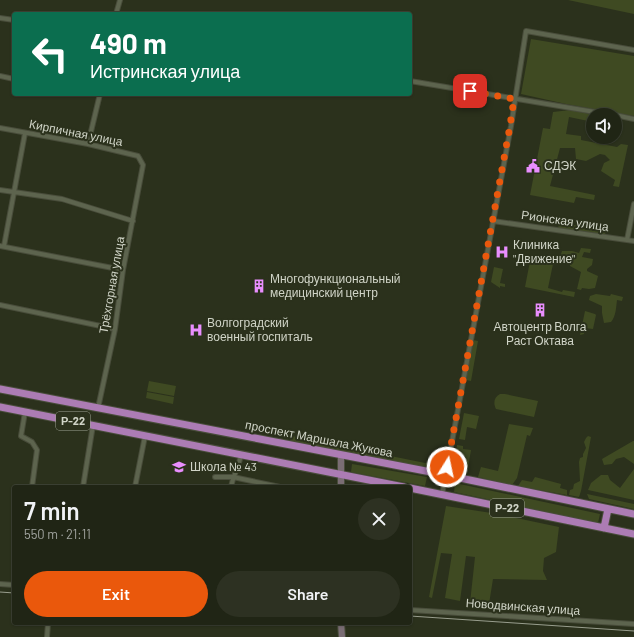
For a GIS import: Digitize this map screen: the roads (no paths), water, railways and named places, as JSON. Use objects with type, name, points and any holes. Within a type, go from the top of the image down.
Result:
[{"type":"highway","name":"проспект Маршала Жукова","points":[[0,389],[446,475],[634,514]]},
{"type":"highway","name":"Р-22","points":[[0,407],[394,485]]},
{"type":"highway","name":"Р-22","points":[[412,488],[634,534]]},
{"type":"highway","points":[[604,528],[608,509]]},
{"type":"main road","points":[[341,455],[341,485]]},
{"type":"main road","points":[[341,625],[342,637]]},
{"type":"street","points":[[117,12],[120,0]]},
{"type":"street","points":[[0,18],[12,20]]},
{"type":"street","points":[[442,495],[526,31],[634,50]]},
{"type":"street","points":[[0,76],[12,79]]},
{"type":"street","points":[[412,81],[586,111]]},
{"type":"street","points":[[88,144],[100,96]]},
{"type":"street","points":[[622,117],[634,119]]},
{"type":"street","name":"Кирпичная улица","points":[[0,128],[88,144],[138,156],[143,165]]},
{"type":"street","points":[[25,133],[2,246],[123,270]]},
{"type":"street","name":"Трёхгорная улица","points":[[98,408],[115,329],[123,270],[143,165]]},
{"type":"street","points":[[0,190],[62,199],[133,221]]},
{"type":"street","points":[[627,240],[634,204]]},
{"type":"street","name":"Рионская улица","points":[[493,220],[634,240]]},
{"type":"street","points":[[0,306],[115,329]]},
{"type":"street","points":[[25,412],[21,436],[32,442],[37,450],[32,485]]},
{"type":"street","points":[[83,485],[93,425]]},
{"type":"street","points":[[135,485],[146,436]]},
{"type":"street","points":[[231,485],[242,454]]},
{"type":"street","points":[[215,477],[233,477],[271,485]]},
{"type":"street","points":[[0,584],[12,584]]},
{"type":"street","name":"Новодвинская улица","points":[[412,610],[634,624]]},
{"type":"street","points":[[47,637],[48,625]]},
{"type":"tram line","points":[[0,592],[12,593]]},
{"type":"tram line","points":[[412,616],[634,631]]},
{"type":"place","name":"СДЭК","points":[[533,166]]},
{"type":"place","name":"Клиника \"Движение\"","points":[[502,252]]},
{"type":"place","name":"Многофункциональный медицинский центр","points":[[259,286]]},
{"type":"place","name":"Автоцентр Волга Раст Октава","points":[[540,310]]},
{"type":"place","name":"Волгоградский военный госпиталь","points":[[196,330]]},
{"type":"place","name":"Школа № 43","points":[[179,467]]}]
